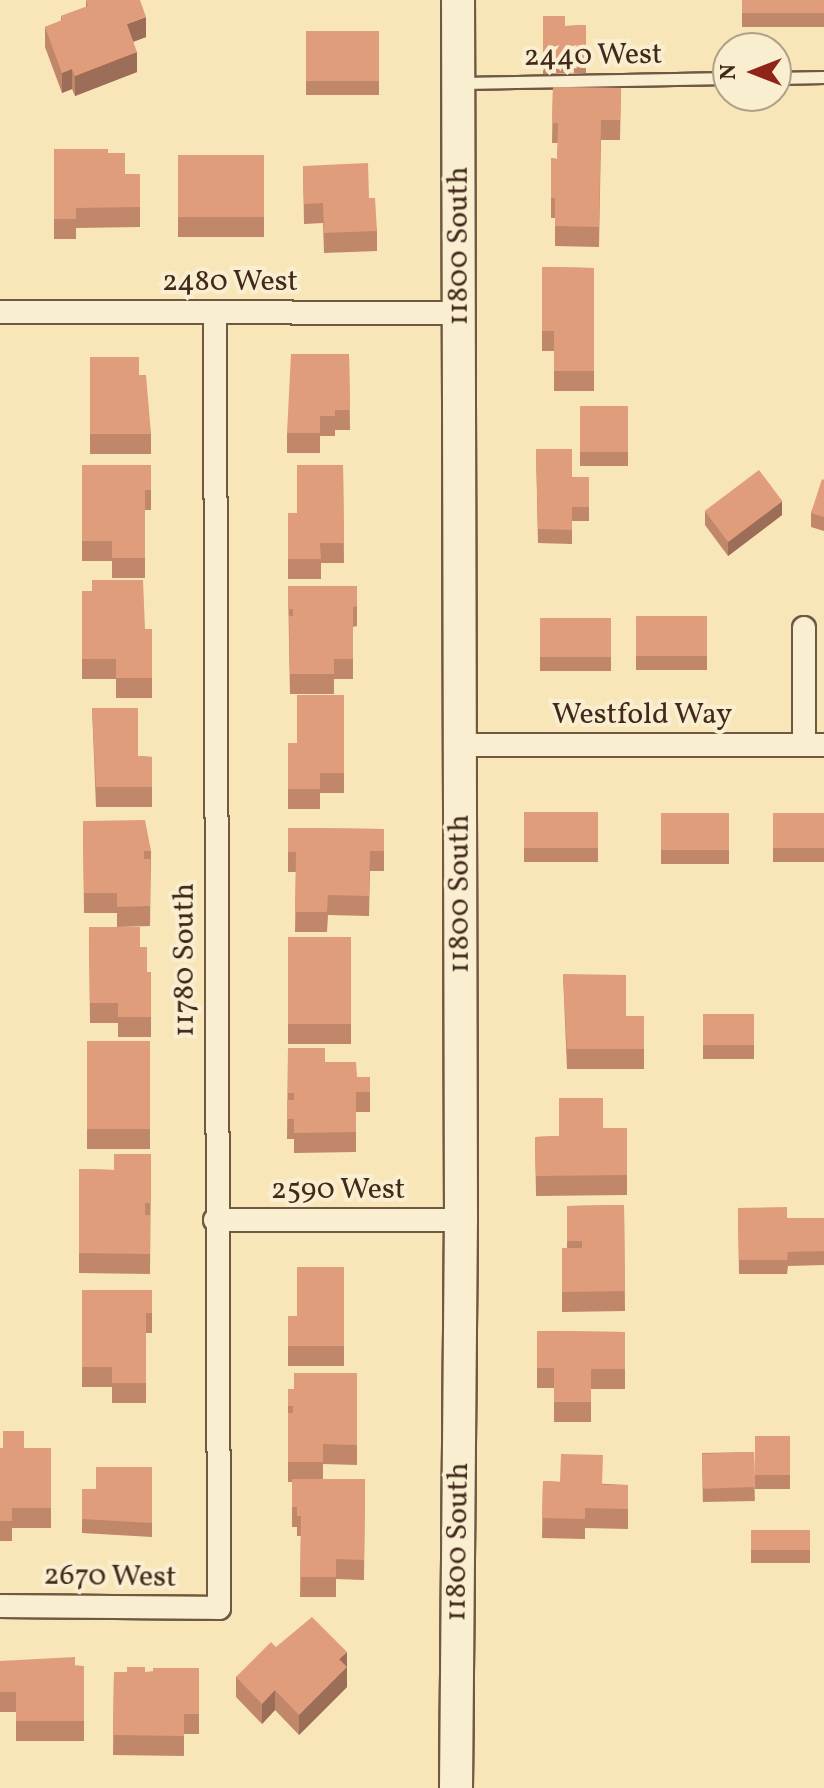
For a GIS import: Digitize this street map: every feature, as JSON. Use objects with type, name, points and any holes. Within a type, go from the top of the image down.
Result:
[{"type":"main road","name":"11800 South","points":[[456,1788],[461,1220],[458,0]]},
{"type":"street","name":"2480 West","points":[[0,312],[459,313]]},
{"type":"street","name":"11780 South","points":[[215,312],[215,1220],[219,1608]]},
{"type":"street","points":[[804,628],[814,745]]},
{"type":"street","name":"Westfold Way","points":[[460,745],[814,745]]},
{"type":"street","name":"2590 West","points":[[215,1220],[461,1220]]},
{"type":"street","name":"2670 West","points":[[0,1606],[219,1608]]},
{"type":"lane","points":[[792,78],[824,77]]},
{"type":"lane","name":"2440 West","points":[[458,83],[712,78]]},
{"type":"building","points":[[86,0],[140,0],[146,17],[127,24],[137,52],[75,76],[72,69],[62,73],[45,27],[62,20],[61,16],[88,6]]},
{"type":"building","points":[[742,0],[824,0],[824,13],[742,13]]},
{"type":"building","points":[[543,16],[565,16],[565,26],[586,25],[586,59],[543,60]]},
{"type":"building","points":[[306,31],[379,31],[379,81],[306,81]]},
{"type":"building","points":[[553,87],[621,88],[620,120],[601,120],[599,227],[555,226],[551,158],[557,159],[558,123],[552,123]]},
{"type":"building","points":[[54,149],[108,149],[108,153],[125,153],[125,174],[140,174],[140,207],[76,208],[76,219],[54,219]]},
{"type":"building","points":[[178,155],[264,155],[264,217],[178,217]]},
{"type":"building","points":[[368,163],[369,198],[375,198],[377,231],[324,233],[323,203],[304,204],[303,166]]},
{"type":"building","points":[[542,267],[594,268],[594,371],[554,371],[554,331],[542,331]]},
{"type":"building","points":[[291,354],[349,354],[350,410],[335,410],[335,416],[320,416],[320,433],[287,433]]},
{"type":"building","points":[[90,357],[139,357],[139,375],[146,375],[151,434],[90,434]]},
{"type":"building","points":[[580,406],[628,406],[628,452],[580,452]]},
{"type":"building","points":[[536,449],[572,449],[572,477],[589,477],[589,507],[572,507],[572,530],[538,529]]},
{"type":"building","points":[[82,465],[151,465],[151,490],[145,490],[145,558],[112,558],[112,541],[82,541]]},
{"type":"building","points":[[297,465],[343,465],[344,543],[320,543],[321,559],[288,559],[288,513],[297,513]]},
{"type":"building","points":[[759,470],[782,501],[728,542],[705,511]]},
{"type":"building","points":[[824,480],[824,517],[811,513]]},
{"type":"building","points":[[92,580],[143,580],[145,629],[152,629],[152,678],[116,678],[116,659],[82,659],[82,591],[92,591]]},
{"type":"building","points":[[288,586],[357,586],[357,606],[353,607],[353,659],[334,659],[334,674],[290,674],[289,616],[293,616],[293,609],[288,609]]},
{"type":"building","points":[[636,616],[707,616],[707,656],[636,656]]},
{"type":"building","points":[[540,618],[611,618],[611,657],[540,657]]},
{"type":"building","points":[[297,695],[344,695],[344,773],[320,773],[320,789],[288,789],[288,743],[297,743]]},
{"type":"building","points":[[92,708],[138,708],[138,756],[152,757],[152,787],[96,787]]},
{"type":"building","points":[[524,812],[598,812],[598,848],[524,848]]},
{"type":"building","points":[[661,813],[729,813],[729,850],[661,850]]},
{"type":"building","points":[[773,813],[824,813],[824,848],[773,848]]},
{"type":"building","points":[[145,820],[151,851],[144,851],[144,859],[150,859],[150,906],[117,907],[117,893],[84,893],[83,821]]},
{"type":"building","points":[[288,828],[384,829],[384,851],[370,851],[369,896],[328,895],[327,912],[295,912],[296,852],[288,852]]},
{"type":"building","points":[[89,927],[140,927],[140,947],[147,947],[147,972],[151,972],[151,1017],[118,1017],[118,1003],[90,1003]]},
{"type":"building","points":[[288,937],[351,937],[351,1024],[288,1024]]},
{"type":"building","points":[[563,974],[626,975],[626,1016],[644,1016],[644,1049],[567,1049]]},
{"type":"building","points":[[703,1014],[754,1014],[754,1045],[703,1045]]},
{"type":"building","points":[[87,1041],[150,1041],[150,1129],[87,1129]]},
{"type":"building","points":[[288,1048],[325,1048],[325,1062],[356,1062],[357,1077],[370,1077],[370,1092],[356,1092],[356,1132],[294,1133],[294,1119],[287,1119],[287,1100],[294,1100],[294,1093],[288,1093]]},
{"type":"building","points":[[559,1098],[603,1098],[603,1128],[627,1128],[627,1175],[536,1176],[535,1137],[559,1136]]},
{"type":"building","points":[[114,1154],[151,1154],[151,1203],[145,1203],[145,1215],[150,1215],[150,1254],[79,1253],[79,1169],[114,1170]]},
{"type":"building","points":[[624,1205],[625,1291],[562,1292],[562,1248],[582,1248],[582,1241],[567,1241],[567,1206]]},
{"type":"building","points":[[787,1207],[787,1218],[824,1218],[824,1251],[788,1252],[787,1260],[739,1260],[738,1208]]},
{"type":"building","points":[[297,1267],[344,1267],[344,1346],[288,1346],[288,1316],[297,1316]]},
{"type":"building","points":[[82,1290],[152,1290],[152,1313],[146,1313],[146,1383],[112,1383],[112,1367],[82,1367]]},
{"type":"building","points":[[537,1331],[625,1332],[625,1369],[591,1369],[591,1402],[554,1402],[554,1368],[537,1368]]},
{"type":"building","points":[[294,1373],[357,1373],[357,1445],[323,1444],[323,1462],[288,1462],[288,1413],[293,1413],[293,1406],[288,1406],[288,1389],[294,1389]]},
{"type":"building","points":[[3,1431],[24,1431],[24,1448],[51,1448],[51,1508],[12,1508],[12,1521],[0,1521],[0,1448],[3,1448]]},
{"type":"building","points":[[755,1436],[790,1436],[790,1475],[755,1475]]},
{"type":"building","points":[[754,1452],[755,1487],[703,1489],[702,1454]]},
{"type":"building","points":[[561,1454],[603,1455],[602,1485],[628,1485],[628,1509],[585,1508],[585,1519],[542,1518],[543,1481],[560,1482]]},
{"type":"building","points":[[96,1467],[152,1467],[152,1523],[82,1519],[82,1489],[96,1489]]},
{"type":"building","points":[[292,1479],[365,1479],[364,1560],[336,1559],[336,1577],[300,1577],[301,1516],[297,1516],[297,1507],[292,1507]]},
{"type":"building","points":[[751,1530],[810,1530],[810,1550],[751,1550]]},
{"type":"building","points":[[312,1617],[347,1652],[339,1659],[347,1667],[299,1715],[275,1690],[262,1704],[236,1677],[271,1642],[276,1647]]},
{"type":"building","points":[[75,1657],[75,1666],[84,1666],[84,1721],[16,1721],[16,1692],[0,1692],[0,1661]]},
{"type":"building","points":[[127,1667],[145,1667],[145,1672],[153,1672],[153,1668],[199,1668],[199,1714],[184,1714],[184,1736],[113,1735],[114,1672],[127,1672]]}]
